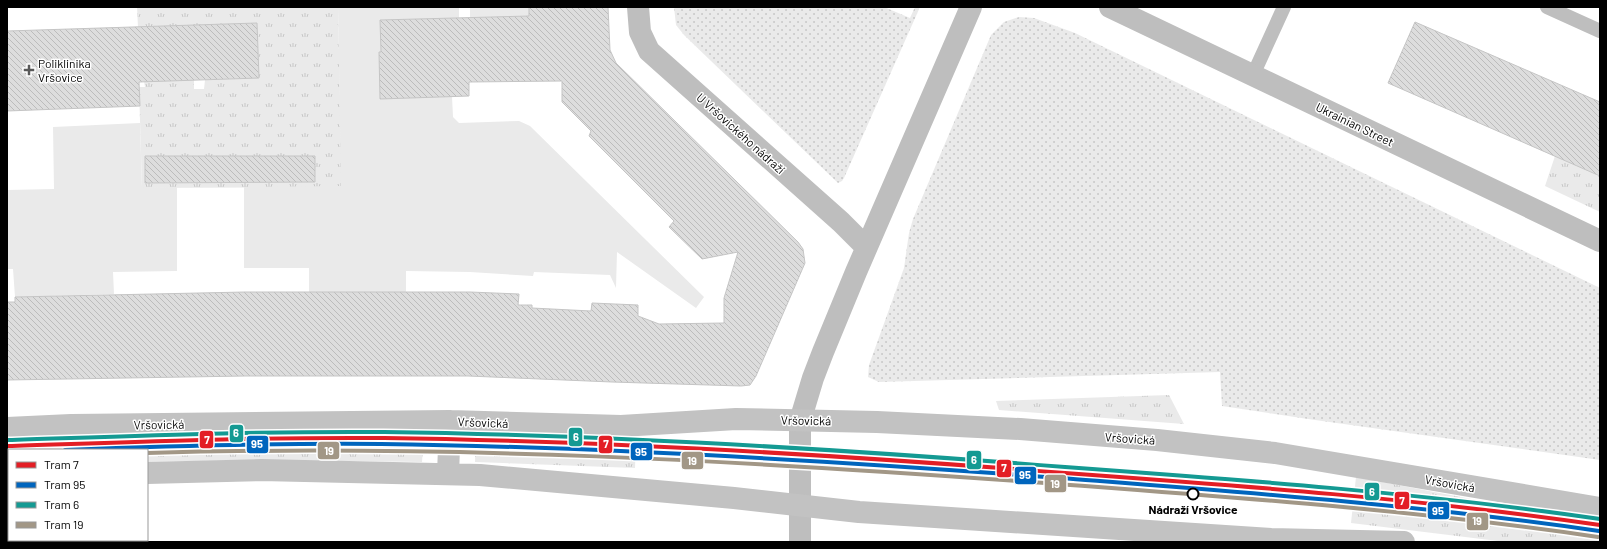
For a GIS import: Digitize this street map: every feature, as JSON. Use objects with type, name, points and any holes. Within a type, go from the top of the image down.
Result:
[{"type":"main road","name":"Vršovická","points":[[7,428],[71,425],[450,421],[621,426],[736,419],[877,422],[1020,429],[1173,441],[1276,453],[1350,464],[1600,508]]},
{"type":"main road","points":[[448,474],[450,421]]},
{"type":"main road","points":[[148,473],[261,470],[480,475],[859,512],[1271,539],[1404,542]]},
{"type":"street","name":"U Vršovického nádraží","points":[[638,7],[640,32],[649,51],[841,222],[866,247]]},
{"type":"street","points":[[800,542],[800,421],[822,352],[866,247],[971,7]]},
{"type":"street","name":"Ukrainian Street","points":[[1110,7],[1600,241]]},
{"type":"lane","points":[[1253,75],[1284,7]]},
{"type":"lane","points":[[1547,7],[1600,31]]},
{"type":"green space","points":[[137,7],[338,7],[342,187],[142,188],[139,87],[145,87],[144,81],[194,80],[194,89],[204,89],[205,80],[259,77],[257,23],[138,27]],"holes":[[[145,156],[315,156],[315,182],[145,183]]]},
{"type":"green space","points":[[338,7],[459,7],[459,18],[380,20],[380,98],[452,96],[453,117],[459,123],[519,121],[530,126],[704,297],[696,308],[617,252],[616,288],[610,275],[534,272],[533,276],[470,272],[406,271],[406,292],[309,292],[309,268],[244,268],[244,187],[341,186]]},
{"type":"green space","points":[[470,7],[529,7],[529,16],[470,18]]},
{"type":"green space","points":[[674,7],[884,7],[910,18],[915,7],[920,7],[844,178],[838,183],[684,35],[676,25]]},
{"type":"green space","points":[[1019,17],[1034,18],[1075,33],[1600,288],[1600,460],[1222,406],[1220,372],[879,382],[868,377],[869,365],[904,268],[909,233],[913,219],[991,35],[1004,22]]},
{"type":"green space","points":[[140,123],[142,188],[177,187],[177,271],[113,272],[114,294],[15,297],[13,269],[7,269],[7,190],[54,189],[53,127]]},
{"type":"green space","points":[[1555,156],[1600,176],[1600,212],[1545,186]]},
{"type":"green space","points":[[1169,395],[1184,424],[999,410],[996,401]]},
{"type":"green space","points":[[151,433],[424,433],[422,462],[263,460],[148,462],[148,449],[8,449],[7,466],[7,438]]},
{"type":"green space","points":[[476,433],[636,439],[635,468],[475,462]]},
{"type":"green space","points":[[1356,477],[1487,502],[1600,517],[1600,542],[1506,542],[1351,523]]},
{"type":"building","points":[[529,7],[608,7],[610,50],[616,63],[798,242],[803,249],[805,263],[756,376],[750,385],[612,382],[468,376],[245,376],[7,380],[7,302],[15,302],[15,297],[245,292],[470,292],[519,294],[518,305],[532,305],[532,308],[591,311],[592,303],[638,305],[638,316],[659,324],[724,323],[724,298],[738,252],[702,259],[669,227],[674,221],[589,136],[591,131],[562,102],[562,81],[469,82],[469,96],[380,99],[380,20],[529,16]]},
{"type":"building","points":[[1415,22],[1600,102],[1600,176],[1388,83]]},
{"type":"building","points":[[257,23],[259,78],[139,82],[140,106],[7,111],[7,31]]},
{"type":"building","points":[[145,156],[315,156],[315,182],[145,183]]},
{"type":"tram line","name":"6","points":[[7,440],[290,432],[384,432],[554,436],[724,444],[895,454],[1266,482],[1466,502],[1600,519]]},
{"type":"tram line","name":"7","points":[[7,446],[290,438],[384,438],[554,442],[724,450],[895,460],[1266,488],[1466,508],[1600,525]]},
{"type":"tram line","name":"95","points":[[91,449],[223,445],[381,444],[551,448],[721,456],[976,472],[1263,494],[1398,506],[1599,531]]},
{"type":"tram line","name":"19","points":[[148,453],[372,451],[596,456],[709,461],[1045,483],[1322,505],[1460,519],[1598,537]]},
{"type":"place","name":"Poliklinika Vršovice","points":[[29,70]]},
{"type":"place","name":"Nádraží Vršovice","points":[[1193,494]]}]
